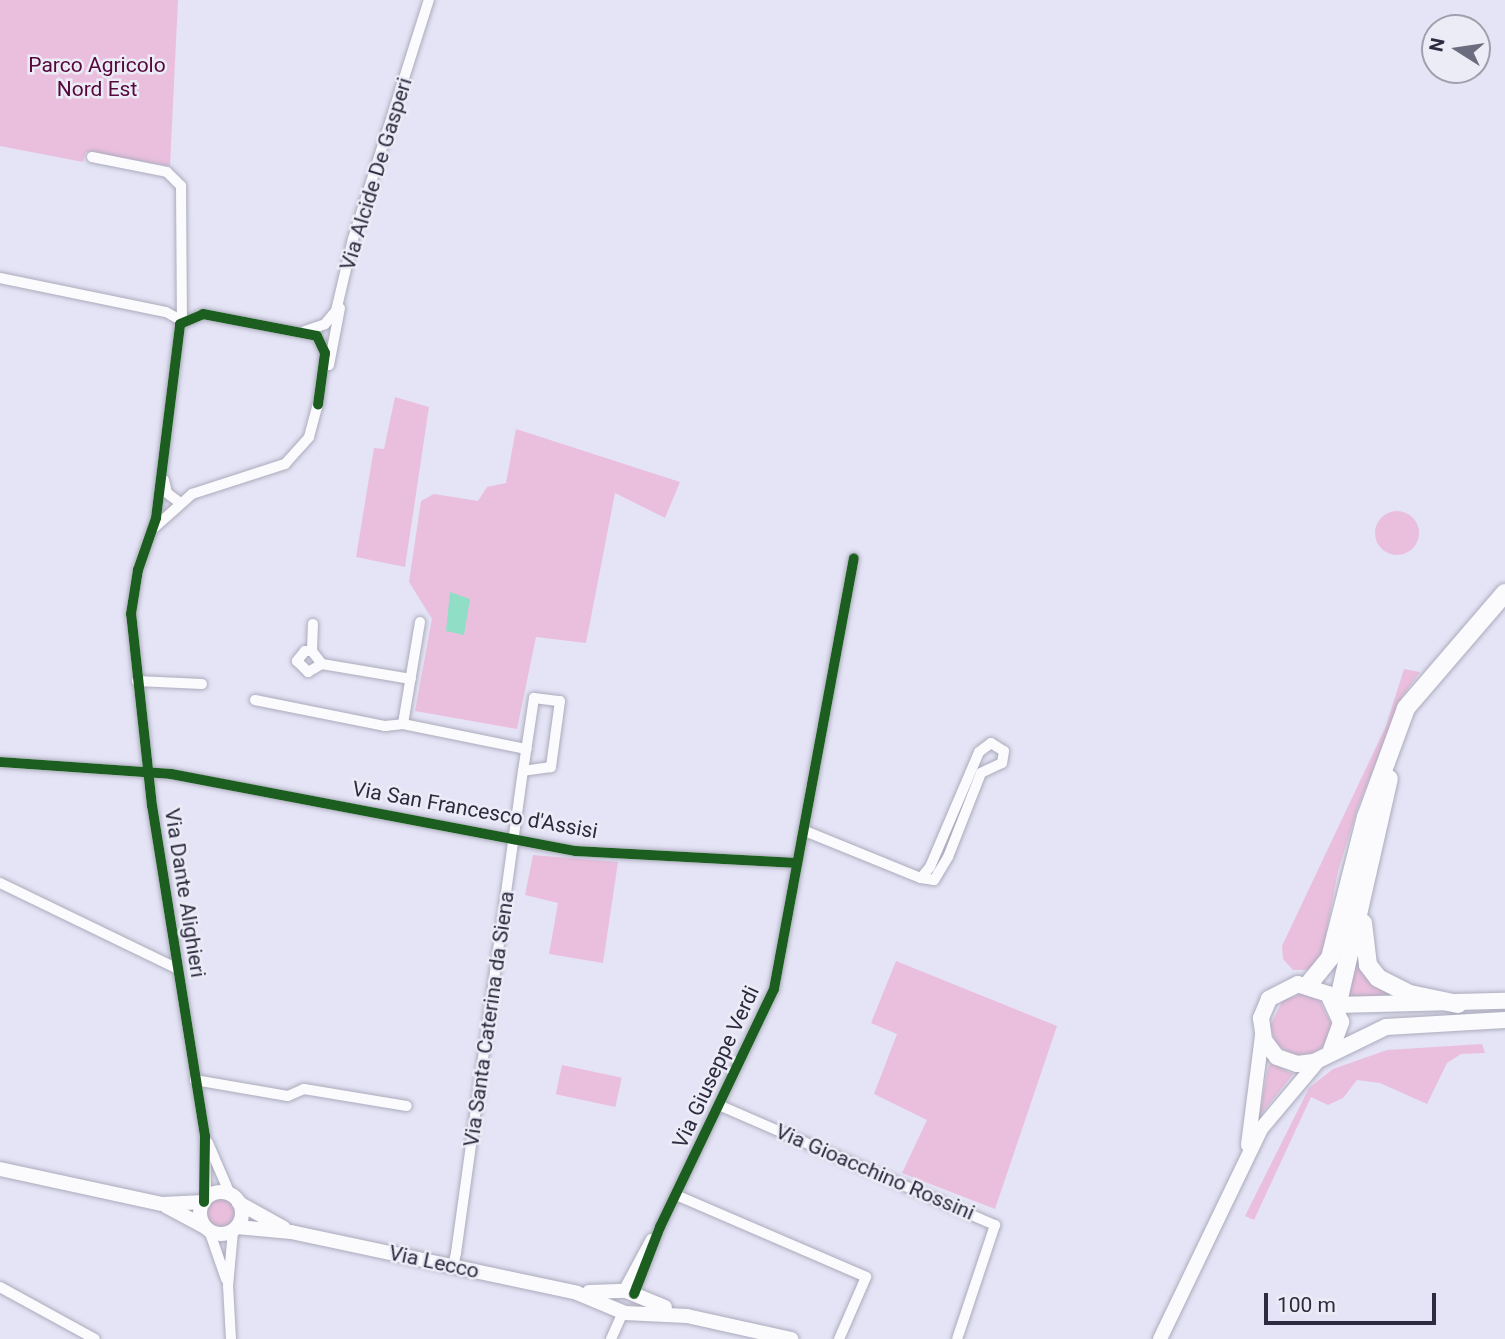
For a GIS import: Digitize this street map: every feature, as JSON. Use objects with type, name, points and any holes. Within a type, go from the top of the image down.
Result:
[{"type":"highway","points":[[1308,985],[1329,962],[1349,872],[1401,720],[1505,593]]},
{"type":"highway","points":[[1337,1006],[1401,720]]},
{"type":"highway","points":[[1365,887],[1363,939],[1373,972],[1394,988],[1458,1003]]},
{"type":"main road","points":[[1324,1055],[1340,1030],[1337,1006],[1325,992],[1308,985],[1287,986],[1269,999],[1261,1018],[1262,1035],[1270,1051],[1284,1061],[1301,1064],[1324,1055],[1386,1027],[1505,1020]]},
{"type":"main road","points":[[1337,1006],[1505,1001]]},
{"type":"street","name":"Via Alcide De Gasperi","points":[[304,331],[328,322],[341,297],[353,239],[429,0]]},
{"type":"street","name":"Via Dante Alighieri","points":[[92,157],[167,172],[181,186],[182,321],[175,341],[163,469],[154,527],[132,599],[137,681],[148,775],[176,968],[205,1136],[205,1200]]},
{"type":"street","points":[[0,278],[166,312],[182,321],[199,313],[304,331]]},
{"type":"street","name":"Via Dante Alighieri","points":[[154,527],[179,502],[201,490],[279,467],[307,441],[318,405],[341,297]]},
{"type":"street","name":"Via Dante Alighieri","points":[[304,331],[323,344],[318,405]]},
{"type":"street","name":"Via Dante Alighieri","points":[[163,469],[167,493],[179,502]]},
{"type":"street","name":"Via Giuseppe Verdi","points":[[628,1293],[721,1106],[774,989],[854,558]]},
{"type":"street","points":[[403,724],[420,622]]},
{"type":"street","points":[[313,624],[312,651],[322,664]]},
{"type":"street","points":[[312,651],[299,656],[301,668],[308,672],[322,664],[411,679]]},
{"type":"street","points":[[137,681],[202,684]]},
{"type":"street","name":"Via Santa Caterina da Siena","points":[[453,1266],[526,749],[534,698],[561,701],[551,767],[523,771]]},
{"type":"street","points":[[255,700],[385,726],[403,724],[526,749]]},
{"type":"street","points":[[804,831],[921,878],[933,880],[948,857],[981,774],[1002,763],[1004,751],[998,745],[991,743],[979,751],[930,867],[921,878]]},
{"type":"street","name":"Via San Francesco d'Assisi","points":[[0,762],[148,775],[170,774],[576,851],[797,863]]},
{"type":"street","points":[[0,883],[176,968]]},
{"type":"street","points":[[1244,1161],[1262,1035]]},
{"type":"street","points":[[1160,1339],[1244,1161],[1279,1102],[1324,1055]]},
{"type":"street","points":[[195,1080],[288,1096],[304,1088],[407,1106]]},
{"type":"street","name":"Via Gioacchino Rossini","points":[[721,1106],[995,1225],[957,1339]]},
{"type":"street","name":"Via Dante Alighieri","points":[[205,1136],[235,1198]]},
{"type":"street","points":[[0,1169],[162,1204],[223,1234],[235,1229]]},
{"type":"street","points":[[162,1204],[205,1200],[216,1193],[235,1198],[242,1217],[235,1229],[228,1286],[231,1339]]},
{"type":"street","points":[[676,1195],[866,1277],[839,1339]]},
{"type":"street","name":"Via Lecco","points":[[235,1198],[291,1231]]},
{"type":"street","points":[[205,1200],[200,1212],[228,1286]]},
{"type":"street","name":"Via Lecco","points":[[235,1229],[291,1231],[577,1293],[623,1311],[687,1316],[791,1339]]},
{"type":"street","points":[[0,1287],[95,1339]]},
{"type":"street","name":"Via Lecco","points":[[577,1293],[628,1293],[687,1316]]},
{"type":"street","points":[[623,1311],[628,1293]]},
{"type":"street","points":[[611,1339],[628,1293]]},
{"type":"green space","name":"Parco Agricolo Nord Est","points":[[0,0],[178,0],[170,166],[86,152],[83,162],[0,146]]},
{"type":"green space","points":[[395,397],[429,407],[405,567],[356,557],[374,448],[384,449]]},
{"type":"green space","points":[[516,429],[680,482],[665,518],[615,493],[586,643],[536,637],[517,729],[415,711],[432,619],[409,582],[421,501],[434,494],[478,501],[487,487],[506,483]]},
{"type":"green space","points":[[1397,511],[1412,518],[1419,533],[1412,548],[1397,555],[1382,548],[1375,533],[1382,518]]},
{"type":"green space","points":[[1404,669],[1420,672],[1402,697],[1358,807],[1338,871],[1322,955],[1309,970],[1293,970],[1283,959],[1282,946],[1386,726]]},
{"type":"green space","points":[[533,855],[618,862],[603,963],[549,954],[558,903],[525,895]]},
{"type":"green space","points":[[1356,949],[1364,975],[1399,999],[1347,1000]]},
{"type":"green space","points":[[896,961],[1057,1026],[995,1209],[902,1173],[927,1120],[874,1094],[897,1034],[871,1023]]},
{"type":"green space","points":[[1301,994],[1319,1000],[1332,1025],[1325,1045],[1316,1052],[1296,1056],[1277,1045],[1270,1026],[1283,1000]]},
{"type":"green space","points":[[1482,1044],[1485,1053],[1461,1054],[1447,1063],[1427,1104],[1380,1083],[1357,1080],[1343,1098],[1328,1105],[1311,1097],[1254,1220],[1245,1216],[1309,1088],[1333,1069],[1387,1050]]},
{"type":"green space","points":[[1271,1063],[1293,1074],[1259,1117],[1268,1068]]},
{"type":"green space","points":[[562,1065],[622,1078],[615,1107],[556,1094]]},
{"type":"green space","points":[[221,1199],[231,1203],[235,1213],[231,1223],[221,1227],[211,1223],[207,1213],[211,1203]]},
{"type":"shaded area","points":[[450,592],[470,599],[464,635],[446,631]]},
{"type":"cycle path","points":[[204,1202],[205,1136],[152,806],[131,614],[138,570],[156,518],[180,324],[203,314],[317,336],[325,353],[318,405]]},
{"type":"cycle path","points":[[634,1294],[660,1227],[774,989],[854,558]]},
{"type":"cycle path","points":[[0,762],[171,774],[576,851],[797,863]]}]
